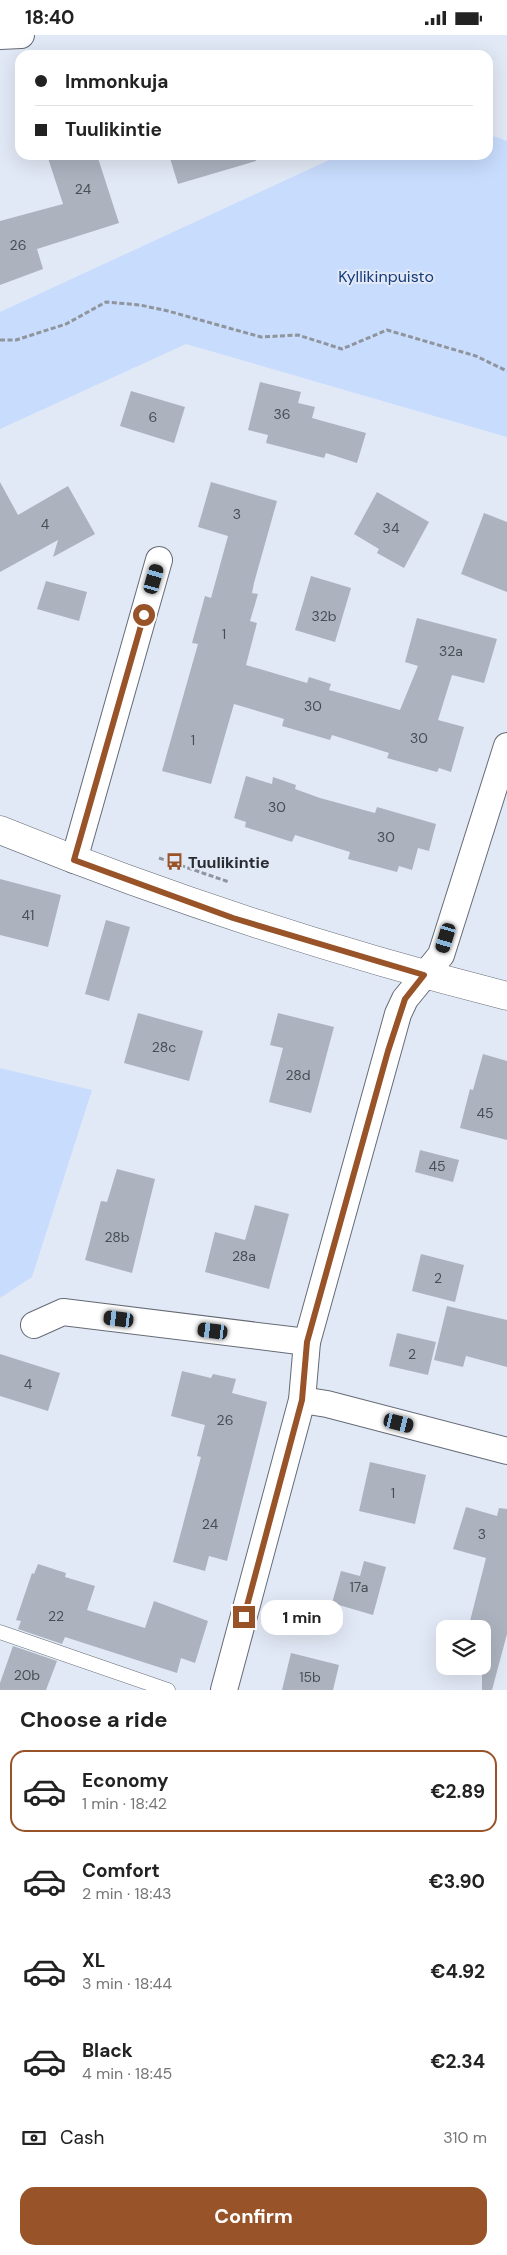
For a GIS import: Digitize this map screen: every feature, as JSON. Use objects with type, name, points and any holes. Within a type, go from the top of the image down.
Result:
[{"type":"street","points":[[0,36],[21,35]]},
{"type":"street","points":[[74,860],[159,560]]},
{"type":"street","points":[[224,1690],[302,1400],[307,1342],[398,1014],[405,999],[441,955],[507,746]]},
{"type":"street","points":[[0,830],[74,860],[233,918],[424,975],[507,997]]},
{"type":"street","points":[[34,1325],[63,1312],[307,1342]]},
{"type":"street","points":[[302,1400],[327,1404],[507,1451]]},
{"type":"lane","points":[[0,1632],[168,1690]]},
{"type":"path","points":[[0,340],[16,340],[66,325],[106,302],[140,305],[168,311],[261,337],[298,335],[342,349],[387,330],[476,356],[507,371]]},
{"type":"green space","name":"Kyllikinpuisto","points":[[493,136],[507,141],[507,437],[186,344],[0,429],[0,312],[329,160],[493,160]]},
{"type":"green space","points":[[0,1068],[92,1090],[32,1277],[0,1298]]},
{"type":"building","points":[[49,160],[99,160],[119,223],[37,249],[43,269],[0,285],[0,221],[63,204]]},
{"type":"building","points":[[171,160],[256,160],[256,161],[178,184]]},
{"type":"building","points":[[260,382],[301,392],[298,403],[315,407],[312,418],[366,433],[357,463],[326,453],[324,458],[266,443],[268,435],[248,430]]},
{"type":"building","points":[[131,391],[185,407],[174,443],[120,426]]},
{"type":"building","points":[[0,482],[18,515],[68,486],[95,534],[53,557],[58,540],[0,572]]},
{"type":"building","points":[[211,482],[277,501],[252,593],[258,594],[250,621],[257,623],[246,665],[307,683],[309,677],[331,684],[329,690],[400,710],[418,666],[405,662],[417,618],[497,639],[484,683],[452,675],[438,720],[464,727],[451,772],[439,768],[437,772],[387,758],[389,753],[332,735],[330,740],[282,726],[284,719],[234,704],[211,784],[162,771],[198,644],[192,643],[205,596],[211,598],[228,536],[198,527]]},
{"type":"building","points":[[377,492],[429,522],[404,568],[377,553],[379,549],[354,534]]},
{"type":"building","points":[[484,513],[507,522],[507,592],[461,574]]},
{"type":"building","points":[[311,576],[351,588],[335,642],[295,630]]},
{"type":"building","points":[[46,581],[87,592],[79,621],[37,609]]},
{"type":"building","points":[[246,776],[272,784],[273,777],[296,785],[295,789],[320,798],[375,813],[377,807],[436,824],[429,851],[418,848],[412,870],[399,866],[397,872],[348,859],[350,852],[295,835],[292,842],[245,827],[246,822],[234,818]]},
{"type":"building","points":[[0,879],[61,895],[48,947],[0,935]]},
{"type":"building","points":[[106,920],[130,927],[109,1001],[85,994]]},
{"type":"building","points":[[138,1013],[203,1031],[189,1081],[124,1063]]},
{"type":"building","points":[[278,1013],[334,1027],[311,1113],[269,1102],[283,1048],[270,1045]]},
{"type":"building","points":[[483,1054],[507,1061],[507,1140],[460,1128],[470,1089],[473,1090]]},
{"type":"building","points":[[420,1150],[459,1160],[453,1182],[415,1172]]},
{"type":"building","points":[[117,1169],[155,1179],[132,1273],[85,1260],[101,1201],[107,1202]]},
{"type":"building","points":[[255,1205],[289,1214],[269,1289],[205,1272],[215,1232],[245,1240]]},
{"type":"building","points":[[421,1254],[464,1265],[455,1302],[412,1291]]},
{"type":"building","points":[[447,1306],[507,1320],[507,1367],[466,1356],[463,1367],[434,1360]]},
{"type":"building","points":[[397,1333],[436,1342],[428,1375],[389,1366]]},
{"type":"building","points":[[0,1354],[60,1373],[48,1411],[0,1396]]},
{"type":"building","points":[[182,1371],[211,1378],[213,1374],[236,1379],[232,1393],[267,1402],[227,1561],[209,1556],[205,1571],[173,1562],[201,1457],[197,1456],[205,1425],[171,1416]]},
{"type":"building","points":[[370,1462],[426,1475],[415,1524],[359,1511]]},
{"type":"building","points":[[466,1507],[497,1516],[499,1508],[507,1509],[507,1634],[492,1690],[482,1690],[482,1675],[491,1675],[491,1620],[470,1620],[486,1558],[453,1549]]},
{"type":"building","points":[[364,1561],[386,1567],[373,1615],[332,1603],[341,1571],[360,1576]]},
{"type":"building","points":[[38,1564],[66,1573],[65,1577],[95,1586],[87,1610],[145,1628],[154,1601],[208,1621],[195,1663],[181,1658],[177,1673],[65,1637],[62,1644],[18,1629],[21,1621],[16,1620],[32,1573],[34,1574]]},
{"type":"building","points":[[13,1646],[57,1661],[46,1690],[0,1690],[0,1683]]},
{"type":"building","points":[[291,1653],[339,1665],[333,1690],[282,1690]]},
{"type":"place","name":"Tuulikintie","points":[[174,862]]},
{"type":"route","points":[[144,615],[74,860],[233,918],[424,975],[405,999],[398,1014],[307,1342],[302,1400],[244,1617]]}]
